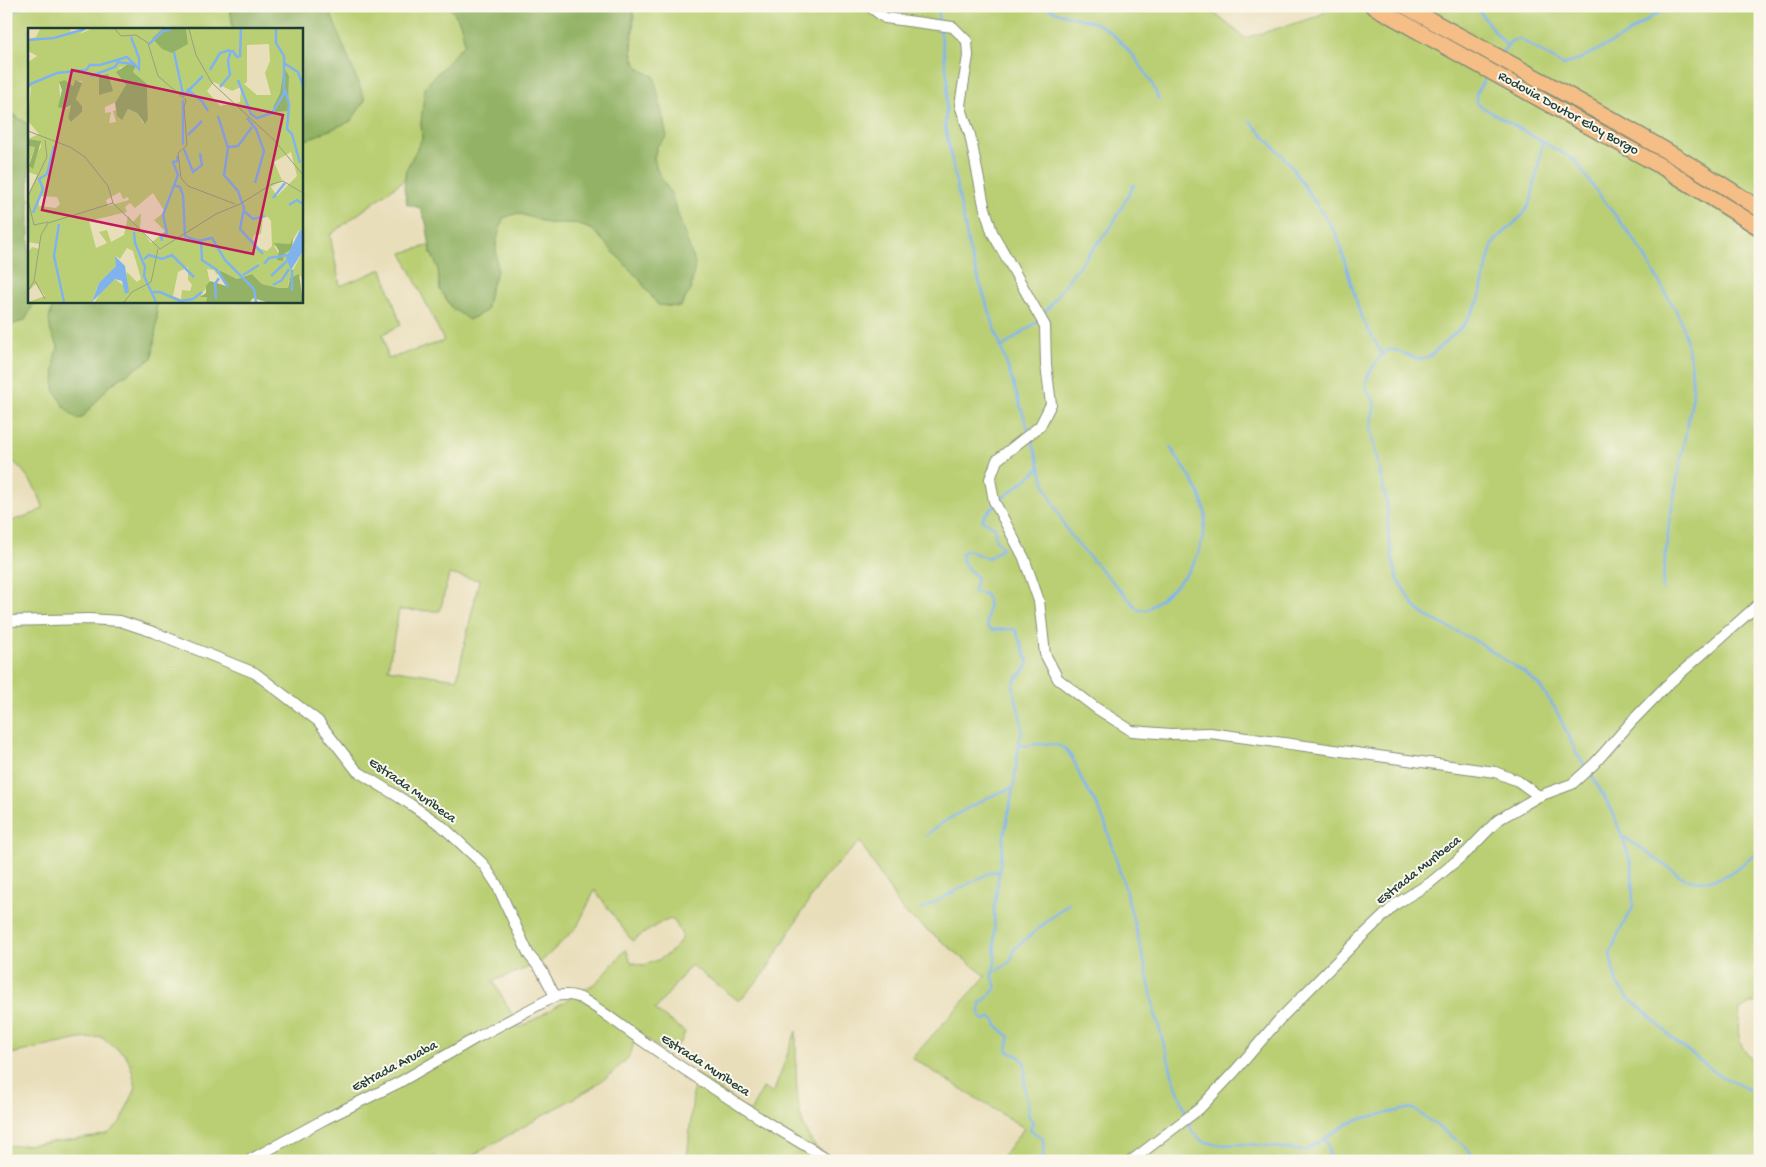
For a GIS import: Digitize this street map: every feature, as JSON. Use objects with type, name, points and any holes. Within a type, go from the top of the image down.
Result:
[{"type":"highway","name":"Rodovia Doutor Eloy Borgo","points":[[1373,6],[1649,159],[1760,228]]},
{"type":"highway","name":"Rodovia Doutor Eloy Borgo","points":[[1406,6],[1657,146],[1760,209]]},
{"type":"street","points":[[869,6],[885,18],[952,27],[967,41],[968,56],[960,105],[970,135],[984,205],[992,232],[1045,326],[1046,365],[1051,404],[1040,426],[998,460],[990,479],[994,501],[1024,558],[1039,600],[1045,654],[1058,679],[1132,732],[1210,733],[1380,758],[1495,772],[1518,781],[1539,796]]},
{"type":"street","name":"Estrada Muribeca","points":[[1131,1161],[1199,1109],[1279,1020],[1396,904],[1437,876],[1467,852],[1498,820],[1539,796],[1572,784],[1596,763],[1633,720],[1666,686],[1760,603]]},
{"type":"street","name":"Estrada Muribeca","points":[[6,621],[89,619],[120,622],[153,632],[254,673],[318,721],[357,771],[442,826],[483,864],[497,885],[529,955],[542,971],[555,996],[568,994],[583,999],[720,1094],[785,1135],[832,1161]]},
{"type":"street","name":"Estrada Aruaba","points":[[248,1161],[325,1119],[400,1082],[476,1038],[555,996]]},
{"type":"green space","points":[[6,6],[230,6],[233,28],[28,28],[28,124],[6,110]]},
{"type":"green space","points":[[230,6],[328,7],[365,100],[351,121],[302,142],[302,28],[233,28]]},
{"type":"green space","points":[[327,6],[447,6],[460,23],[464,44],[454,56],[421,122],[422,139],[406,170],[404,180],[330,235],[340,286],[382,269],[401,325],[383,334],[388,359],[444,341],[402,253],[431,245],[431,253],[438,268],[440,290],[486,311],[490,290],[497,271],[496,243],[503,218],[517,213],[548,223],[575,223],[593,230],[639,279],[658,305],[680,307],[691,289],[671,194],[657,170],[654,158],[657,146],[632,52],[634,17],[632,6],[1205,6],[1245,38],[1316,17],[1336,6],[1760,6],[1760,1002],[1751,1003],[1740,1010],[1738,1029],[1743,1048],[1760,1068],[1760,1161],[999,1161],[1024,1128],[912,1058],[986,976],[903,911],[860,842],[823,878],[764,974],[739,1001],[691,965],[655,1010],[685,1032],[681,1042],[665,1052],[637,1032],[630,1056],[611,1074],[590,1089],[463,1161],[439,1161],[435,1155],[425,1161],[6,1161],[6,1146],[94,1137],[109,1133],[120,1122],[136,1088],[126,1055],[101,1037],[80,1039],[6,1055],[6,523],[35,513],[43,508],[29,479],[17,465],[6,459],[6,327],[25,320],[34,302],[54,302],[50,326],[58,349],[97,401],[115,382],[152,358],[157,321],[156,302],[302,302],[302,142],[351,121],[365,100]],"holes":[[[449,574],[479,580],[457,679],[388,669],[399,610],[440,611]],[[595,890],[632,941],[660,923],[671,919],[675,922],[682,935],[677,946],[667,954],[643,965],[631,962],[626,949],[597,982],[520,1028],[493,981],[540,963],[577,927]]]},
{"type":"green space","points":[[447,6],[632,6],[632,53],[637,66],[654,76],[667,137],[657,146],[654,158],[657,170],[671,194],[695,264],[691,289],[680,307],[658,305],[639,279],[593,230],[575,223],[548,223],[518,213],[503,218],[496,243],[497,271],[490,290],[486,311],[469,320],[452,308],[440,290],[438,268],[431,253],[426,222],[420,208],[407,204],[404,187],[406,170],[422,139],[421,122],[425,87],[464,44],[460,23]]},
{"type":"green space","points":[[6,110],[28,124],[28,302],[34,302],[25,320],[6,327]]},
{"type":"green space","points":[[54,302],[156,302],[157,321],[152,358],[111,384],[82,418],[77,419],[64,407],[54,389],[55,354],[58,345],[51,333],[49,319]]},
{"type":"green space","points":[[796,1031],[797,1092],[802,1123],[816,1147],[835,1161],[687,1161],[695,1072],[750,1112],[763,1088],[773,1094]]},
{"type":"waterway","points":[[6,14],[25,6]]},
{"type":"waterway","points":[[160,12],[169,6]]},
{"type":"waterway","points":[[938,6],[939,22]]},
{"type":"waterway","points":[[1044,6],[1063,14],[1095,23],[1113,35],[1142,67],[1158,99]]},
{"type":"waterway","points":[[1476,6],[1507,46]]},
{"type":"waterway","points":[[1502,53],[1511,41],[1520,39],[1563,65],[1582,58],[1623,37],[1654,15],[1669,9],[1671,6]]},
{"type":"waterway","points":[[940,28],[948,81],[945,126],[970,253],[1029,432]]},
{"type":"waterway","points":[[1487,76],[1476,93],[1477,104],[1576,161],[1638,245],[1680,318],[1691,364],[1693,394],[1669,523],[1662,589]]},
{"type":"waterway","points":[[1250,121],[1288,162],[1337,235],[1361,317],[1382,354]]},
{"type":"waterway","points":[[1543,141],[1531,201],[1523,215],[1495,241],[1491,249],[1479,300],[1464,325],[1430,356],[1421,359],[1395,350],[1388,350],[1372,368],[1366,385],[1375,403],[1370,428],[1387,504],[1388,530],[1398,580],[1415,607],[1426,616],[1476,641],[1525,673],[1538,684],[1555,708],[1577,754],[1586,767]]},
{"type":"waterway","points":[[1042,317],[1074,272],[1111,227],[1134,185]]},
{"type":"waterway","points":[[1001,348],[1038,321]]},
{"type":"waterway","points":[[1031,437],[1047,490],[1067,530],[1080,547],[1139,610],[1147,610],[1177,584],[1192,565],[1202,542],[1205,518],[1203,503],[1191,478],[1170,447]]},
{"type":"waterway","points":[[998,502],[1040,468]]},
{"type":"waterway","points":[[995,506],[982,520],[995,527],[995,538],[1002,548],[988,558],[968,550],[962,553],[962,557],[964,564],[977,578],[974,592],[985,594],[987,598],[988,628],[992,630],[1014,629],[1028,662],[1027,667],[1016,679],[1013,686],[1022,732],[1019,740],[994,910],[995,963],[992,975],[996,988],[980,1003],[980,1016],[983,1020],[991,1018],[995,1020],[997,1026],[1010,1037],[1007,1049],[1009,1052],[1017,1055],[1024,1063],[1024,1084],[1028,1100],[1028,1115],[1033,1122],[1030,1130],[1043,1138],[1044,1153],[1040,1161]]},
{"type":"waterway","points":[[1018,746],[1048,744],[1067,750],[1100,811],[1125,888],[1147,973],[1155,1013],[1173,1077],[1187,1116]]},
{"type":"waterway","points":[[1589,771],[1612,810],[1632,867],[1633,907],[1619,932],[1610,954],[1618,985],[1628,998],[1675,1041],[1703,1063],[1719,1075],[1760,1095]]},
{"type":"waterway","points":[[926,836],[942,823],[967,808],[993,795],[1013,788]]},
{"type":"waterway","points":[[1623,836],[1682,877],[1703,881],[1724,876],[1760,853]]},
{"type":"waterway","points":[[920,910],[989,873],[999,871]]},
{"type":"waterway","points":[[993,972],[1007,964],[1012,958],[1014,949],[1069,903]]},
{"type":"waterway","points":[[1189,1121],[1192,1132],[1202,1141],[1219,1145],[1249,1144],[1305,1151],[1347,1124],[1364,1118],[1412,1108],[1462,1144],[1478,1161]]},
{"type":"waterway","points":[[1326,1139],[1331,1161]]}]
